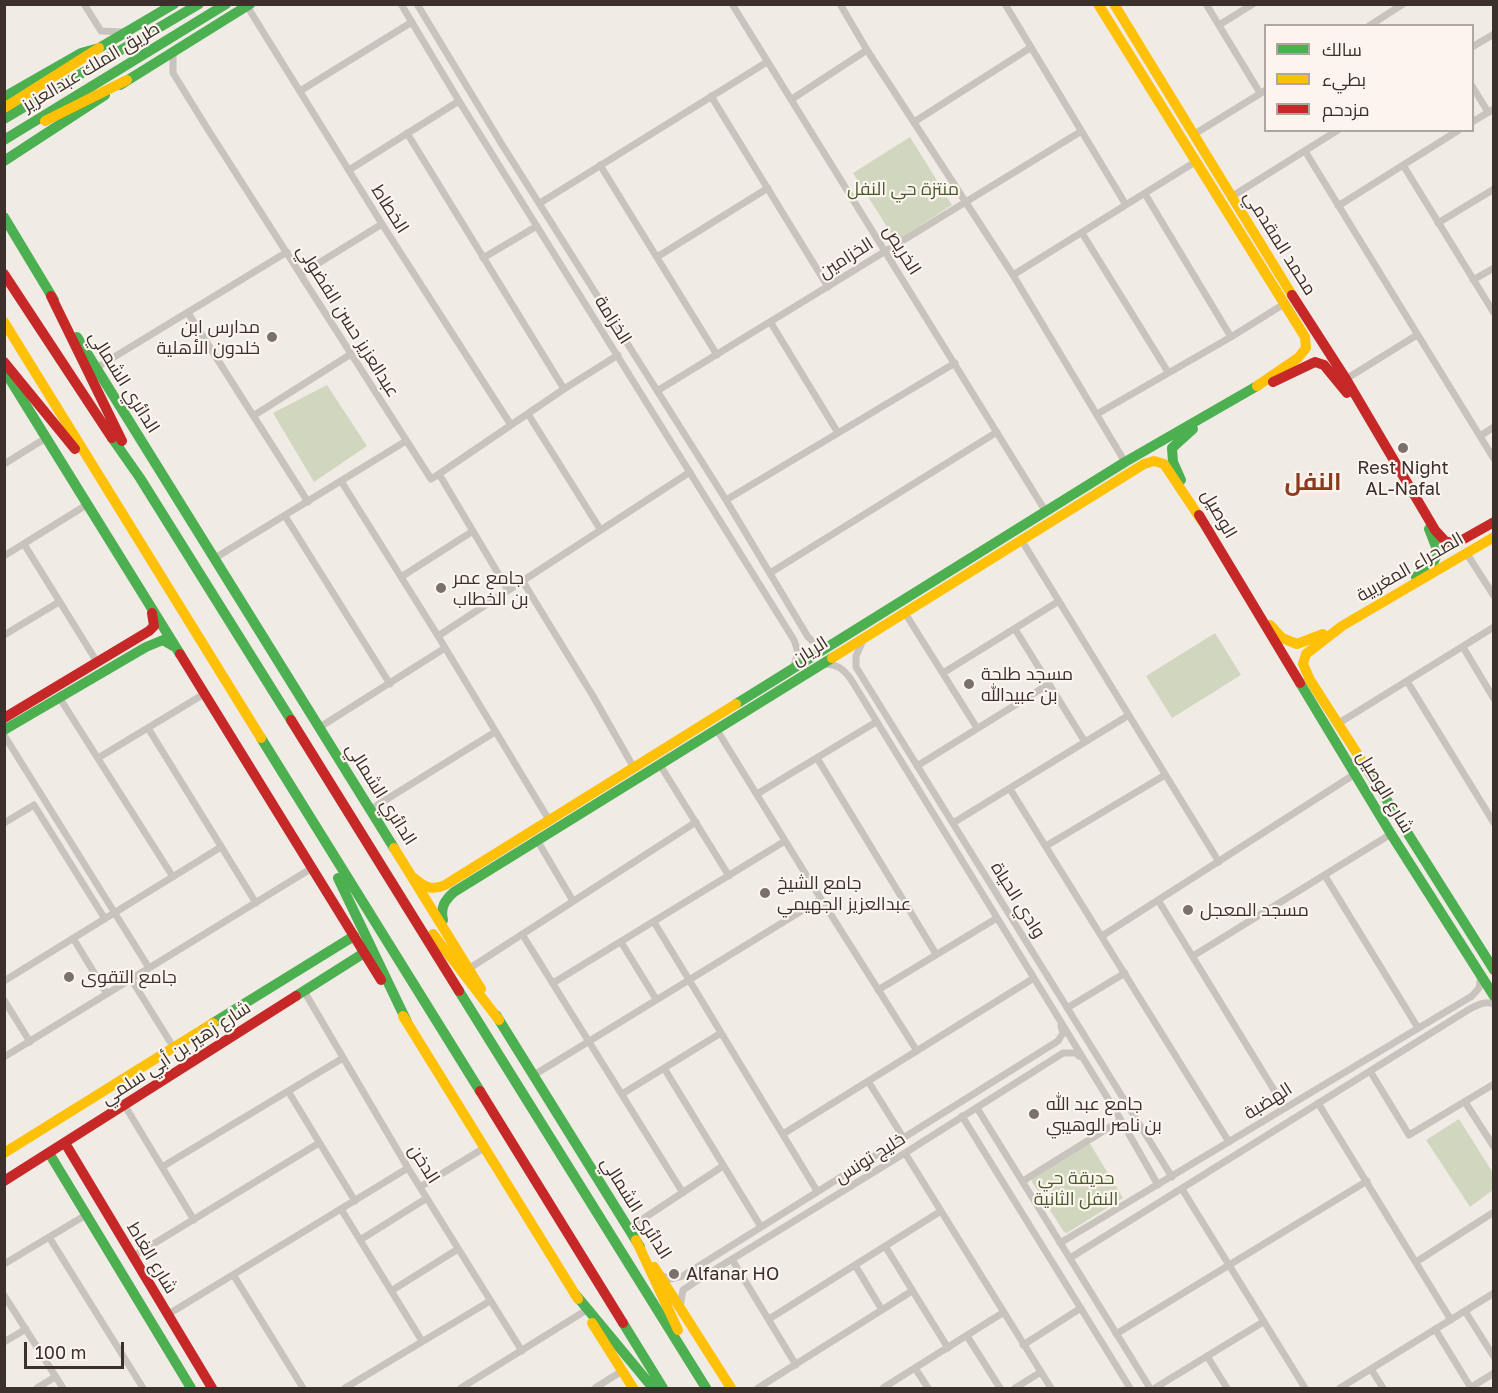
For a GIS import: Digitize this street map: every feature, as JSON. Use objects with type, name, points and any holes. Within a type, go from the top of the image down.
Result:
[{"type":"main road","points":[[4,108],[174,4]]},
{"type":"main road","name":"طريق الملك عبدالعزيز","points":[[4,118],[88,71],[199,4]]},
{"type":"main road","name":"طريق الملك عبدالعزيز","points":[[4,140],[226,4]]},
{"type":"main road","name":"محمد المقدمي","points":[[1098,4],[1195,162],[1346,379],[1435,530],[1450,544]]},
{"type":"main road","points":[[4,161],[127,80],[249,5]]},
{"type":"main road","name":"محمد المقدمي","points":[[1115,5],[1231,197],[1306,343],[1298,358],[1242,396]]},
{"type":"main road","points":[[4,97],[81,53],[99,48]]},
{"type":"main road","points":[[4,140],[127,80]]},
{"type":"main road","points":[[4,210],[19,240]]},
{"type":"main road","name":"الدائري الشمالي","points":[[4,217],[446,929],[499,1020],[731,1389]]},
{"type":"main road","name":"الدائري الشمالي","points":[[4,274],[84,398],[140,478],[706,1389]]},
{"type":"main road","points":[[51,296],[140,478]]},
{"type":"main road","points":[[4,322],[663,1389]]},
{"type":"main road","points":[[4,362],[113,496]]},
{"type":"main road","points":[[1242,396],[1315,362],[1324,365],[1333,374],[1370,422]]},
{"type":"main road","points":[[4,370],[633,1389]]},
{"type":"main road","name":"الريان","points":[[442,886],[1125,462],[1242,396]]},
{"type":"main road","name":"الريان","points":[[1181,440],[1207,416]]},
{"type":"main road","name":"الوصيل","points":[[1181,440],[1172,448],[1173,462],[1202,521],[1253,603]]},
{"type":"main road","name":"الريان","points":[[449,897],[864,636],[969,574],[1144,464],[1154,461],[1164,464],[1202,521]]},
{"type":"main road","name":"محمد المقدمي","points":[[1386,599],[1429,567],[1438,552],[1417,500]]},
{"type":"main road","name":"الصحراء المغربية","points":[[1450,544],[1462,542],[1494,522]]},
{"type":"main road","name":"الصحراء المغربية","points":[[1342,626],[1494,537]]},
{"type":"main road","points":[[963,564],[969,574]]},
{"type":"main road","points":[[1253,603],[1282,638],[1297,644],[1342,626]]},
{"type":"main road","name":"شارع الوصيل","points":[[1253,603],[1277,647],[1391,834],[1494,996]]},
{"type":"main road","points":[[4,718],[141,636],[154,626],[152,610]]},
{"type":"main road","name":"شارع الوصيل","points":[[1342,626],[1306,654],[1303,664],[1307,674],[1494,970]]},
{"type":"main road","points":[[141,636],[150,636],[151,642],[146,647]]},
{"type":"main road","points":[[4,730],[146,647],[163,640],[176,648]]},
{"type":"main road","points":[[307,814],[407,1022]]},
{"type":"main road","points":[[386,873],[499,1020]]},
{"type":"main road","points":[[414,878],[426,888],[433,890],[442,886],[449,897],[441,911],[446,929]]},
{"type":"main road","points":[[1427,890],[1438,882]]},
{"type":"main road","name":"شارع زهير بن أبي سلمي","points":[[4,1153],[354,936]]},
{"type":"main road","name":"شارع زهير بن أبي سلمي","points":[[4,1181],[364,953]]},
{"type":"main road","name":"شارع الغاط","points":[[65,1143],[212,1389]]},
{"type":"main road","name":"شارع الغاط","points":[[49,1153],[187,1387]]},
{"type":"main road","points":[[636,1240],[706,1389]]},
{"type":"main road","points":[[575,1294],[654,1389]]},
{"type":"street","points":[[84,4],[101,31],[116,33],[127,31]]},
{"type":"street","name":"الخزامة","points":[[401,4],[788,630],[798,652],[791,671]]},
{"type":"street","name":"الخريص","points":[[732,4],[1046,512]]},
{"type":"street","points":[[840,4],[867,50],[1013,275],[1125,462]]},
{"type":"street","points":[[1005,4],[1126,205]]},
{"type":"street","points":[[1193,135],[1263,91],[1206,4]]},
{"type":"street","points":[[1219,25],[1252,4]]},
{"type":"street","points":[[1387,4],[1391,12]]},
{"type":"street","points":[[1372,24],[1403,4]]},
{"type":"street","name":"الخطاط","points":[[249,5],[382,224],[511,425]]},
{"type":"street","name":"الخزامة","points":[[419,5],[501,143],[726,500],[813,643],[820,648],[831,646]]},
{"type":"street","points":[[300,91],[412,22]]},
{"type":"street","points":[[1474,46],[1494,34]]},
{"type":"street","points":[[914,122],[1030,48]]},
{"type":"street","points":[[792,99],[867,50]]},
{"type":"street","name":"عبدالعزيز حسن الفضولي","points":[[173,52],[173,73],[431,479],[439,474],[508,590]]},
{"type":"street","points":[[540,203],[767,62]]},
{"type":"street","points":[[1474,87],[1491,110],[1474,121]]},
{"type":"street","points":[[711,96],[828,287]]},
{"type":"street","points":[[349,170],[459,101]]},
{"type":"street","name":"الخزامين","points":[[657,391],[1080,132]]},
{"type":"street","points":[[1231,197],[1335,132]]},
{"type":"street","points":[[1338,206],[1456,132]]},
{"type":"street","points":[[407,133],[564,389]]},
{"type":"street","points":[[1305,151],[1494,459]]},
{"type":"street","points":[[1013,275],[1195,162]]},
{"type":"street","points":[[600,165],[717,355]]},
{"type":"street","points":[[1403,165],[1494,313]]},
{"type":"street","points":[[657,257],[768,188]]},
{"type":"street","points":[[1438,223],[1494,189]]},
{"type":"street","points":[[1144,194],[1231,337]]},
{"type":"street","points":[[301,274],[382,224]]},
{"type":"street","points":[[483,258],[537,226]]},
{"type":"street","points":[[1082,233],[1168,372]]},
{"type":"street","points":[[96,368],[287,252]]},
{"type":"street","points":[[1473,280],[1494,268]]},
{"type":"street","points":[[579,293],[591,285]]},
{"type":"street","points":[[1097,414],[1231,337],[1284,303]]},
{"type":"street","points":[[188,313],[308,502]]},
{"type":"street","points":[[771,323],[838,433]]},
{"type":"street","points":[[1346,379],[1418,335]]},
{"type":"street","points":[[253,416],[351,354]]},
{"type":"street","points":[[439,474],[618,355]]},
{"type":"street","points":[[726,500],[955,363]]},
{"type":"street","points":[[528,414],[600,529]]},
{"type":"street","points":[[1480,436],[1494,427]]},
{"type":"street","points":[[770,573],[997,432]]},
{"type":"street","points":[[4,464],[46,438]]},
{"type":"street","points":[[215,558],[406,441]]},
{"type":"street","points":[[438,636],[690,472]]},
{"type":"street","points":[[341,481],[549,820]]},
{"type":"street","points":[[4,556],[88,504]]},
{"type":"street","points":[[285,516],[390,684]]},
{"type":"street","points":[[401,577],[473,531]]},
{"type":"street","points":[[1022,541],[1219,862]]},
{"type":"street","points":[[24,544],[97,662]]},
{"type":"street","points":[[1467,554],[1494,596]]},
{"type":"street","points":[[522,580],[634,768]]},
{"type":"street","points":[[943,673],[1059,601]]},
{"type":"street","points":[[4,635],[59,602]]},
{"type":"street","points":[[905,613],[976,728]]},
{"type":"street","points":[[788,630],[800,622]]},
{"type":"street","points":[[1339,723],[1494,627]]},
{"type":"street","points":[[1015,629],[1085,742]]},
{"type":"street","name":"وادي الحياة","points":[[864,636],[856,656],[856,667],[1172,1177]]},
{"type":"street","points":[[1463,647],[1494,699]]},
{"type":"street","points":[[320,727],[445,648]]},
{"type":"street","name":"وادي الحياة","points":[[820,664],[837,665],[844,670],[857,690],[1121,1120],[1158,1185]]},
{"type":"street","points":[[1407,681],[1494,823]]},
{"type":"street","points":[[857,690],[866,684]]},
{"type":"street","points":[[917,766],[1049,684]]},
{"type":"street","points":[[98,758],[204,694]]},
{"type":"street","points":[[59,696],[172,877]]},
{"type":"street","points":[[953,824],[1129,715]]},
{"type":"street","points":[[757,794],[876,722]]},
{"type":"street","points":[[148,728],[255,903]]},
{"type":"street","points":[[717,730],[917,1050]]},
{"type":"street","points":[[371,809],[495,732]]},
{"type":"street","points":[[4,735],[149,968]]},
{"type":"street","points":[[817,758],[936,954]]},
{"type":"street","points":[[660,765],[729,876]]},
{"type":"street","points":[[1102,936],[1355,774]]},
{"type":"street","points":[[1046,846],[1166,775]]},
{"type":"street","points":[[1010,789],[1229,1142]]},
{"type":"street","points":[[4,823],[34,805],[105,919]]},
{"type":"street","points":[[470,968],[696,822]]},
{"type":"street","points":[[1192,956],[1391,834]]},
{"type":"street","points":[[537,840],[573,901]]},
{"type":"street","points":[[553,983],[785,841]]},
{"type":"street","points":[[4,981],[221,847]]},
{"type":"street","points":[[4,1057],[312,868]]},
{"type":"street","points":[[1325,876],[1418,1028]]},
{"type":"street","points":[[534,1075],[821,899]]},
{"type":"street","points":[[1158,900],[1285,1108]]},
{"type":"street","points":[[878,990],[997,918]]},
{"type":"street","points":[[654,922],[817,1191]]},
{"type":"street","points":[[522,934],[683,1193]]},
{"type":"street","points":[[73,938],[107,994]]},
{"type":"street","points":[[621,942],[656,999]]},
{"type":"street","points":[[1067,1008],[1125,973]]},
{"type":"street","name":"الهضبة","points":[[1060,1243],[1472,996],[1479,988],[1481,976]]},
{"type":"street","points":[[783,1134],[1034,978]]},
{"type":"street","points":[[131,979],[174,1048]]},
{"type":"street","name":"الدخن","points":[[304,991],[408,1168],[522,1351]]},
{"type":"street","points":[[4,1000],[30,1042]]},
{"type":"street","name":"الهضبة","points":[[1070,1258],[1479,1004],[1489,1002],[1494,1004]]},
{"type":"street","points":[[1449,1010],[1455,1019]]},
{"type":"street","name":"خليج تونس","points":[[660,1275],[670,1279],[683,1276],[1058,1041],[1063,1033],[1058,1017]]},
{"type":"street","points":[[622,1094],[721,1033]]},
{"type":"street","name":"خليج تونس","points":[[680,1308],[683,1290],[905,1154],[1063,1053],[1076,1053],[1085,1063]]},
{"type":"street","points":[[162,1167],[343,1058]]},
{"type":"street","points":[[664,1068],[761,1227]]},
{"type":"street","points":[[1370,1071],[1409,1135],[1494,1084]]},
{"type":"street","points":[[868,1081],[903,1137]]},
{"type":"street","points":[[288,1091],[355,1202]]},
{"type":"street","points":[[1465,1102],[1494,1147]]},
{"type":"street","points":[[1318,1103],[1451,1320]]},
{"type":"street","points":[[125,1106],[194,1220]]},
{"type":"street","points":[[977,1108],[1150,1389]]},
{"type":"street","points":[[962,1116],[1130,1389]]},
{"type":"street","points":[[1023,1181],[1121,1120]]},
{"type":"street","points":[[982,1148],[995,1139]]},
{"type":"street","points":[[132,1257],[319,1143]]},
{"type":"street","points":[[420,1186],[484,1148]]},
{"type":"street","points":[[1143,1159],[1155,1151]]},
{"type":"street","points":[[905,1154],[1051,1389]]},
{"type":"street","points":[[629,1228],[723,1166]]},
{"type":"street","points":[[167,1315],[408,1168]]},
{"type":"street","points":[[1116,1334],[1367,1181]]},
{"type":"street","points":[[1182,1189],[1305,1389]]},
{"type":"street","points":[[360,1240],[427,1198]]},
{"type":"street","points":[[341,1209],[422,1341]]},
{"type":"street","points":[[769,1319],[940,1211]]},
{"type":"street","points":[[1416,1262],[1494,1212]]},
{"type":"street","points":[[4,1264],[86,1215]]},
{"type":"street","points":[[1091,1225],[1100,1239]]},
{"type":"street","points":[[49,1237],[143,1389]]},
{"type":"street","points":[[885,1246],[948,1347]]},
{"type":"street","points":[[391,1291],[458,1249]]},
{"type":"street","points":[[733,1261],[796,1365]]},
{"type":"street","points":[[705,1262],[711,1273]]},
{"type":"street","points":[[855,1265],[882,1310]]},
{"type":"street","points":[[234,1276],[303,1389]]},
{"type":"street","points":[[758,1389],[912,1291]]},
{"type":"street","points":[[1340,1389],[1494,1293]]},
{"type":"street","points":[[4,1295],[63,1389]]},
{"type":"street","points":[[345,1389],[490,1301]]},
{"type":"street","points":[[1023,1345],[1081,1308]]},
{"type":"street","points":[[461,1389],[585,1311]]},
{"type":"street","points":[[1465,1311],[1494,1357]]},
{"type":"street","points":[[883,1389],[1004,1312]]},
{"type":"street","points":[[1155,1389],[1263,1322]]},
{"type":"street","points":[[4,1342],[26,1329]]},
{"type":"street","points":[[1436,1329],[1470,1388],[1494,1373]]},
{"type":"street","points":[[967,1336],[1000,1389]]},
{"type":"street","points":[[1108,1354],[1122,1345]]},
{"type":"street","points":[[1207,1356],[1227,1389]]},
{"type":"street","points":[[1117,1367],[1131,1359]]},
{"type":"street","points":[[915,1368],[928,1389]]},
{"type":"street","points":[[1371,1369],[1383,1389]]},
{"type":"street","points":[[595,1389],[622,1371]]},
{"type":"street","points":[[1015,1389],[1041,1372]]},
{"type":"street","points":[[37,1389],[56,1377]]},
{"type":"green space","name":"منتزة حي النفل","points":[[910,137],[952,205],[896,241],[853,173]]},
{"type":"green space","points":[[327,385],[367,446],[314,482],[273,413]]},
{"type":"green space","points":[[1215,633],[1241,675],[1172,718],[1146,676]]},
{"type":"green space","points":[[1459,1119],[1493,1173],[1493,1190],[1470,1207],[1426,1140]]},
{"type":"green space","name":"حديقة حي النفل الثانية","points":[[1089,1142],[1123,1198],[1067,1233],[1064,1232],[1032,1182],[1033,1177]]},
{"type":"traffic: fast","points":[[4,97],[81,53],[99,48],[174,4]]},
{"type":"traffic: fast","points":[[4,119],[199,4]]},
{"type":"traffic: fast","points":[[4,140],[226,4]]},
{"type":"traffic: fast","points":[[120,85],[250,4]]},
{"type":"traffic: fast","points":[[4,161],[105,95]]},
{"type":"traffic: fast","points":[[4,217],[54,300]]},
{"type":"traffic: fast","points":[[77,337],[394,848]]},
{"type":"traffic: fast","points":[[6,373],[180,654]]},
{"type":"traffic: fast","points":[[736,704],[1125,462],[1257,386]]},
{"type":"traffic: fast","points":[[1181,480],[1173,462],[1172,448],[1193,429]]},
{"type":"traffic: fast","points":[[112,438],[140,478],[291,720]]},
{"type":"traffic: fast","points":[[1416,577],[1434,561],[1438,552],[1429,529]]},
{"type":"traffic: fast","points":[[4,730],[146,647],[163,640],[173,646]]},
{"type":"traffic: fast","points":[[443,920],[444,904],[454,892],[832,658]]},
{"type":"traffic: fast","points":[[1300,683],[1391,834],[1494,996]]},
{"type":"traffic: fast","points":[[261,738],[480,1091]]},
{"type":"traffic: fast","points":[[1369,772],[1494,970]]},
{"type":"traffic: fast","points":[[338,878],[407,1022]]},
{"type":"traffic: fast","points":[[213,1023],[354,936]]},
{"type":"traffic: fast","points":[[296,996],[364,953]]},
{"type":"traffic: fast","points":[[459,991],[706,1388]]},
{"type":"traffic: fast","points":[[496,1015],[640,1247]]},
{"type":"traffic: fast","points":[[49,1153],[191,1388]]},
{"type":"traffic: fast","points":[[575,1294],[653,1388]]},
{"type":"traffic: fast","points":[[623,1323],[663,1388]]},
{"type":"traffic: slow","points":[[1098,4],[1305,337],[1306,348],[1298,358],[1257,386]]},
{"type":"traffic: slow","points":[[1114,4],[1292,295]]},
{"type":"traffic: slow","points":[[4,108],[99,48]]},
{"type":"traffic: slow","points":[[45,121],[127,80]]},
{"type":"traffic: slow","points":[[4,322],[261,738]]},
{"type":"traffic: slow","points":[[832,658],[1144,464],[1154,461],[1164,464],[1202,521]]},
{"type":"traffic: slow","points":[[1369,772],[1310,680],[1303,664],[1306,654],[1342,626],[1494,537]]},
{"type":"traffic: slow","points":[[1270,625],[1282,638],[1297,644],[1323,634]]},
{"type":"traffic: slow","points":[[414,878],[428,887],[436,888],[445,885],[736,704]]},
{"type":"traffic: slow","points":[[394,848],[481,989]]},
{"type":"traffic: slow","points":[[433,934],[499,1020]]},
{"type":"traffic: slow","points":[[403,1016],[578,1299]]},
{"type":"traffic: slow","points":[[4,1153],[213,1023]]},
{"type":"traffic: slow","points":[[636,1240],[678,1330]]},
{"type":"traffic: slow","points":[[654,1267],[731,1388]]},
{"type":"traffic: slow","points":[[592,1323],[633,1388]]},
{"type":"traffic: jam","points":[[4,274],[112,438]]},
{"type":"traffic: jam","points":[[1292,295],[1346,379],[1435,530],[1445,541],[1455,544],[1494,522]]},
{"type":"traffic: jam","points":[[51,296],[122,441]]},
{"type":"traffic: jam","points":[[4,362],[75,449]]},
{"type":"traffic: jam","points":[[1273,382],[1315,362],[1324,365],[1347,393]]},
{"type":"traffic: jam","points":[[1199,515],[1300,683]]},
{"type":"traffic: jam","points":[[4,718],[149,631],[154,626],[152,613]]},
{"type":"traffic: jam","points":[[180,654],[381,980]]},
{"type":"traffic: jam","points":[[291,720],[459,991]]},
{"type":"traffic: jam","points":[[4,1181],[296,996]]},
{"type":"traffic: jam","points":[[480,1091],[623,1323]]},
{"type":"traffic: jam","points":[[65,1143],[212,1388]]},
{"type":"place","name":"مدارس ابن خلدون الأهلية","points":[[272,337]]},
{"type":"place","name":"Rest Night AL-Nafal","points":[[1403,448]]},
{"type":"place","name":"جامع عمر بن الخطاب","points":[[441,588]]},
{"type":"place","name":"مسجد طلحة بن عبيدالله","points":[[969,684]]},
{"type":"place","name":"جامع الشيخ عبدالعزيز الجهيمي","points":[[765,893]]},
{"type":"place","name":"مسجد المعجل","points":[[1188,910]]},
{"type":"place","name":"جامع التقوى","points":[[69,977]]},
{"type":"place","name":"جامع عبد الله بن ناصر الوهيبي","points":[[1034,1114]]},
{"type":"place","name":"Alfanar HO","points":[[674,1274]]},
{"type":"district","name":"النفل","points":[[1313,482]]}]
